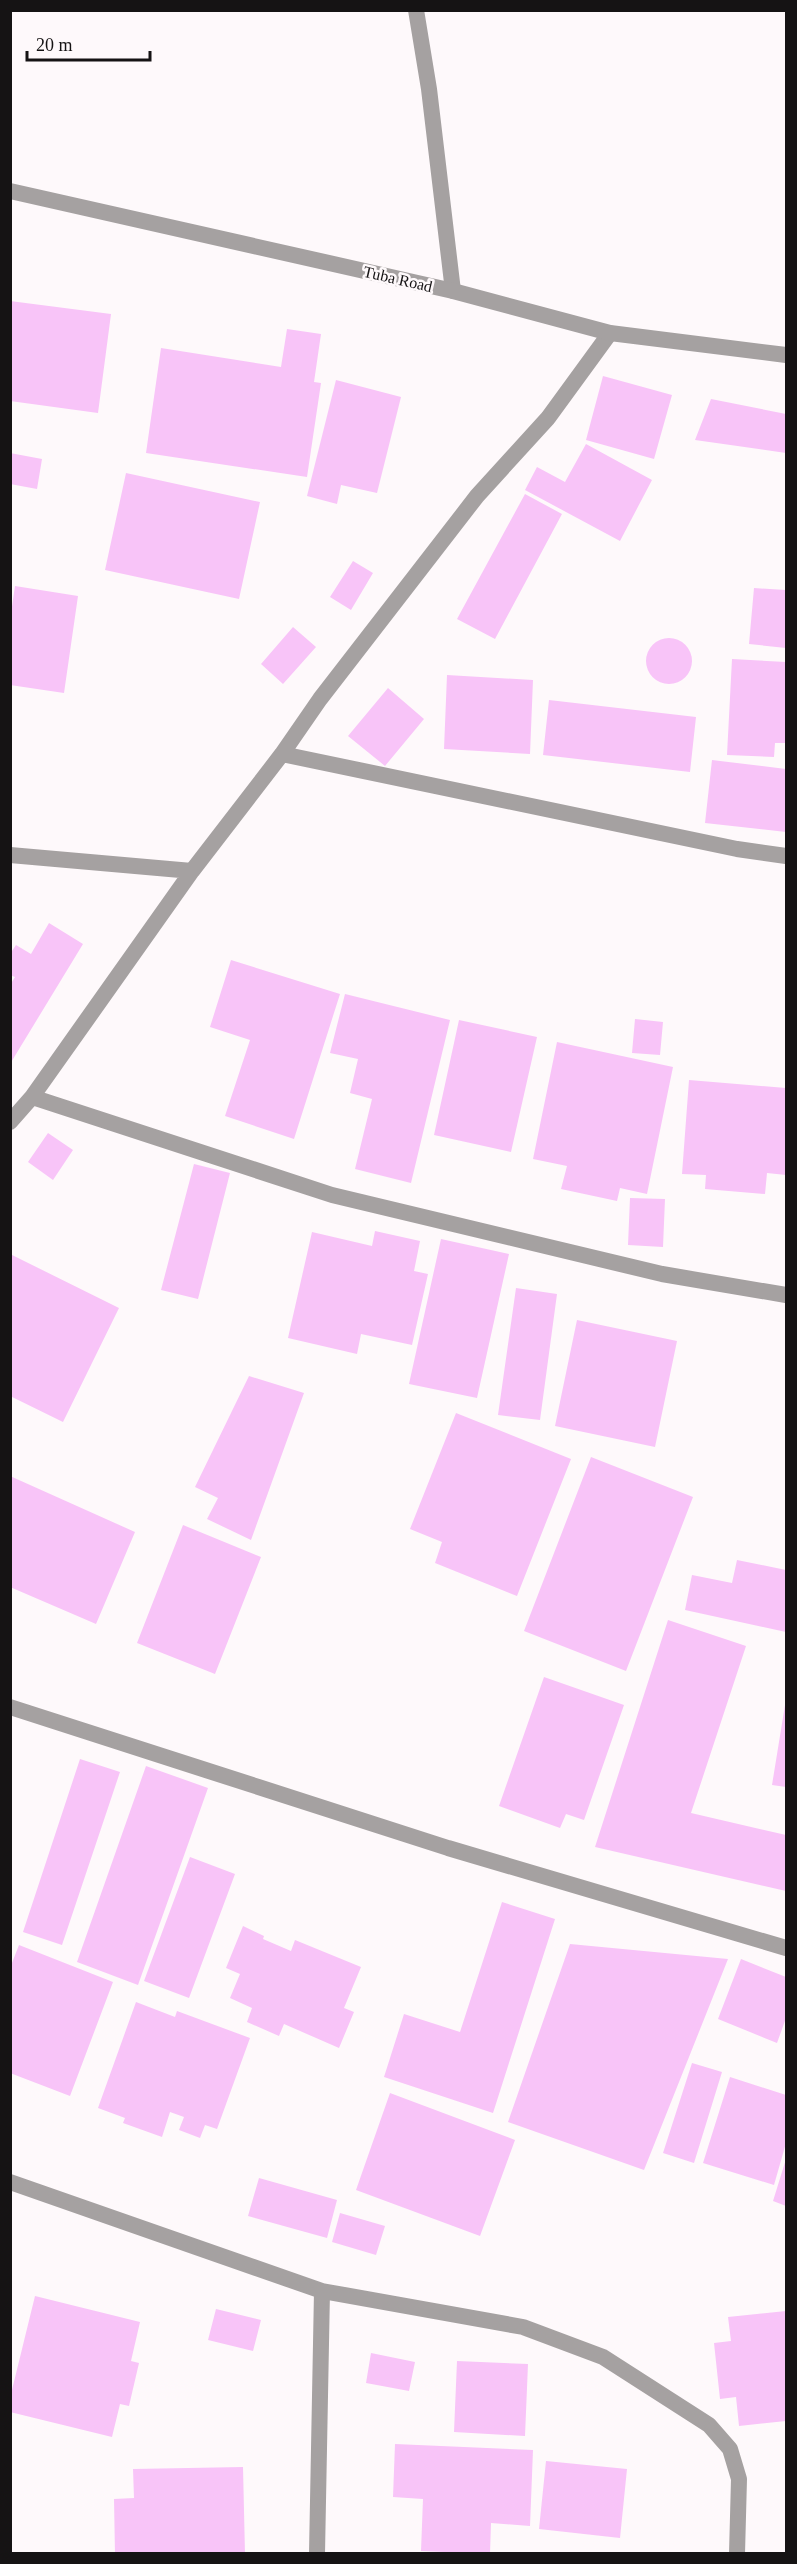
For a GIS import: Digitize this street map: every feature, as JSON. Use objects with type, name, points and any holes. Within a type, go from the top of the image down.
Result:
[{"type":"street","points":[[416,10],[429,89],[453,291]]},
{"type":"street","name":"Tuba Road","points":[[10,191],[453,291],[610,333],[786,356]]},
{"type":"street","points":[[10,1122],[32,1096],[192,871],[282,754],[320,699],[477,496],[548,418],[610,333]]},
{"type":"street","points":[[282,754],[737,849],[786,856]]},
{"type":"street","points":[[10,855],[192,871]]},
{"type":"street","points":[[32,1096],[332,1195],[662,1274],[786,1295]]},
{"type":"street","points":[[10,1707],[448,1848],[786,1948]]},
{"type":"street","points":[[10,2182],[322,2290],[523,2327],[603,2357],[709,2425],[730,2449],[740,2479],[737,2553]]},
{"type":"street","points":[[317,2553],[322,2290]]},
{"type":"building","points":[[10,301],[111,314],[98,413],[10,401]]},
{"type":"building","points":[[287,329],[321,334],[314,382],[321,383],[307,477],[146,453],[161,348],[281,367]]},
{"type":"building","points":[[603,376],[672,395],[654,459],[586,440]]},
{"type":"building","points":[[336,380],[401,397],[377,493],[341,485],[337,504],[307,496]]},
{"type":"building","points":[[711,399],[786,414],[786,453],[695,440]]},
{"type":"building","points":[[586,444],[652,480],[620,541],[525,490],[537,467],[565,482]]},
{"type":"building","points":[[10,453],[42,459],[37,489],[10,484]]},
{"type":"building","points":[[126,473],[260,502],[239,599],[105,570]]},
{"type":"building","points":[[525,494],[562,514],[495,639],[457,619]]},
{"type":"building","points":[[353,561],[373,573],[351,610],[330,597]]},
{"type":"building","points":[[15,586],[78,596],[64,693],[10,685],[10,620]]},
{"type":"building","points":[[754,588],[786,590],[786,648],[749,644]]},
{"type":"building","points":[[293,627],[316,647],[283,684],[261,664]]},
{"type":"building","points":[[674,638],[686,644],[691,652],[691,670],[686,678],[678,683],[664,684],[652,678],[647,670],[646,656],[652,644],[660,639]]},
{"type":"building","points":[[732,659],[786,662],[786,743],[775,743],[774,757],[727,755]]},
{"type":"building","points":[[447,675],[533,680],[530,754],[444,749]]},
{"type":"building","points":[[388,688],[424,719],[385,766],[348,736]]},
{"type":"building","points":[[549,700],[696,717],[690,772],[543,755]]},
{"type":"building","points":[[712,760],[786,769],[786,832],[705,823]]},
{"type":"building","points":[[49,923],[83,944],[10,1064],[10,985],[15,977],[10,975],[10,954],[16,945],[31,954]]},
{"type":"building","points":[[231,960],[340,994],[294,1139],[225,1116],[250,1040],[210,1027]]},
{"type":"building","points":[[345,994],[450,1020],[411,1183],[355,1169],[372,1099],[350,1093],[358,1059],[330,1053]]},
{"type":"building","points":[[635,1019],[663,1022],[660,1055],[632,1053]]},
{"type":"building","points":[[459,1020],[537,1037],[511,1152],[434,1135]]},
{"type":"building","points":[[557,1042],[673,1067],[647,1194],[620,1188],[617,1201],[561,1189],[567,1166],[533,1159]]},
{"type":"building","points":[[689,1080],[786,1088],[786,1175],[767,1173],[765,1194],[705,1189],[706,1175],[682,1174]]},
{"type":"building","points":[[48,1133],[73,1150],[53,1180],[28,1162]]},
{"type":"building","points":[[194,1164],[230,1173],[198,1299],[161,1290]]},
{"type":"building","points":[[630,1198],[665,1199],[663,1247],[628,1245]]},
{"type":"building","points":[[375,1231],[420,1241],[414,1271],[428,1274],[412,1345],[361,1334],[357,1354],[288,1338],[312,1232],[372,1246]]},
{"type":"building","points":[[441,1239],[509,1254],[477,1398],[409,1384]]},
{"type":"building","points":[[10,1254],[119,1308],[63,1422],[10,1396]]},
{"type":"building","points":[[516,1288],[557,1294],[540,1420],[498,1415]]},
{"type":"building","points":[[577,1320],[677,1341],[655,1447],[555,1426]]},
{"type":"building","points":[[249,1376],[304,1393],[251,1540],[207,1519],[218,1498],[195,1487]]},
{"type":"building","points":[[456,1413],[571,1459],[517,1596],[435,1563],[442,1542],[410,1529]]},
{"type":"building","points":[[591,1457],[693,1497],[626,1671],[524,1631]]},
{"type":"building","points":[[10,1476],[135,1532],[96,1624],[10,1587]]},
{"type":"building","points":[[183,1525],[261,1557],[215,1674],[137,1643]]},
{"type":"building","points":[[737,1560],[786,1570],[786,1632],[685,1610],[692,1575],[732,1583]]},
{"type":"building","points":[[668,1620],[746,1646],[691,1813],[786,1835],[786,1891],[595,1847]]},
{"type":"building","points":[[544,1677],[624,1705],[584,1820],[566,1814],[560,1828],[499,1806]]},
{"type":"building","points":[[786,1705],[786,1787],[772,1785]]},
{"type":"building","points":[[80,1759],[120,1772],[62,1945],[23,1932]]},
{"type":"building","points":[[146,1766],[208,1788],[138,1985],[77,1962]]},
{"type":"building","points":[[190,1857],[235,1874],[189,1998],[144,1981]]},
{"type":"building","points":[[502,1902],[555,1919],[493,2113],[384,2077],[404,2014],[460,2032]]},
{"type":"building","points":[[243,1926],[264,1936],[263,1939],[291,1951],[295,1940],[361,1967],[344,2008],[354,2012],[339,2048],[284,2024],[279,2036],[247,2022],[252,2008],[230,1998],[240,1974],[226,1968]]},
{"type":"building","points":[[570,1944],[728,1959],[644,2170],[508,2122]]},
{"type":"building","points":[[19,1945],[113,1982],[70,2096],[10,2073],[10,1968]]},
{"type":"building","points":[[741,1959],[786,1977],[786,2018],[777,2043],[718,2019]]},
{"type":"building","points":[[136,2002],[175,2017],[177,2011],[250,2038],[217,2129],[205,2125],[200,2138],[179,2130],[184,2117],[170,2112],[162,2137],[123,2123],[125,2118],[98,2108]]},
{"type":"building","points":[[692,2063],[722,2072],[694,2163],[663,2153]]},
{"type":"building","points":[[730,2077],[786,2095],[786,2143],[774,2185],[703,2163]]},
{"type":"building","points":[[390,2093],[515,2140],[480,2236],[356,2190]]},
{"type":"building","points":[[786,2159],[786,2206],[773,2201]]},
{"type":"building","points":[[259,2178],[337,2200],[327,2238],[248,2216]]},
{"type":"building","points":[[340,2213],[385,2226],[376,2255],[332,2242]]},
{"type":"building","points":[[35,2296],[140,2322],[131,2361],[139,2363],[129,2406],[120,2404],[112,2437],[10,2412],[10,2398]]},
{"type":"building","points":[[216,2309],[261,2320],[253,2351],[208,2340]]},
{"type":"building","points":[[786,2311],[786,2421],[739,2426],[736,2397],[720,2399],[714,2343],[731,2341],[728,2317]]},
{"type":"building","points":[[371,2353],[415,2362],[409,2391],[366,2383]]},
{"type":"building","points":[[457,2361],[528,2364],[525,2436],[454,2432]]},
{"type":"building","points":[[395,2444],[533,2450],[530,2526],[491,2523],[490,2554],[421,2551],[423,2499],[393,2497]]},
{"type":"building","points":[[546,2461],[627,2469],[620,2538],[539,2529]]},
{"type":"building","points":[[243,2467],[245,2554],[115,2554],[114,2499],[134,2498],[133,2469]]}]
